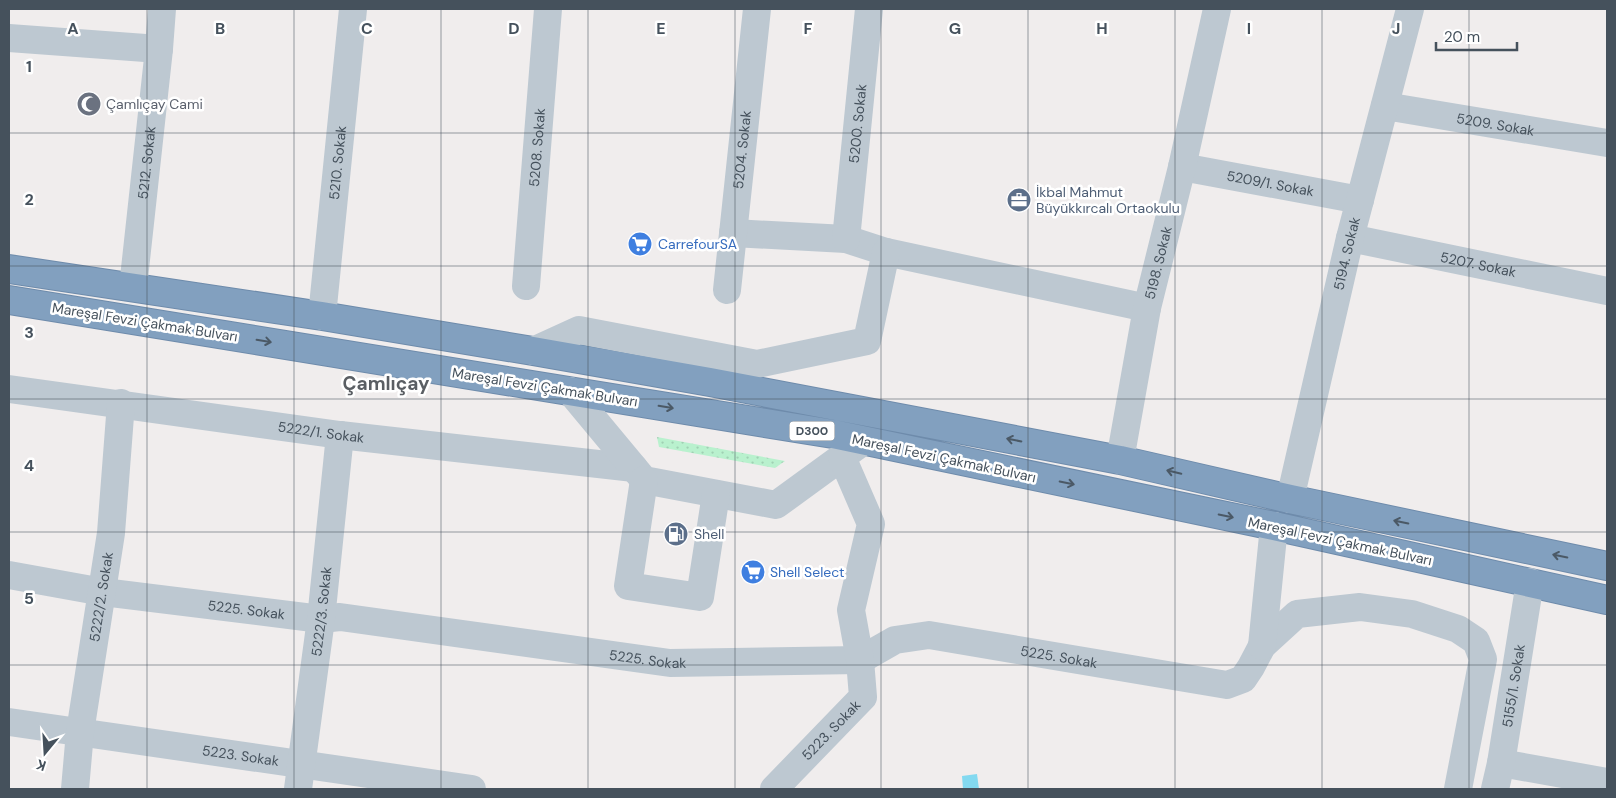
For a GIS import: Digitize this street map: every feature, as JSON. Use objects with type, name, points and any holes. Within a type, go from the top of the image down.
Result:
[{"type":"highway","name":"Mareşal Fevzi Çakmak Bulvarı","points":[[9,269],[322,316],[710,382],[1120,460],[1607,566]]},
{"type":"highway","name":"Mareşal Fevzi Çakmak Bulvarı","points":[[9,300],[864,441],[1274,526],[1607,600]]},
{"type":"street","name":"5212. Sokak","points":[[133,287],[162,9]]},
{"type":"street","name":"5210. Sokak","points":[[322,316],[353,9]]},
{"type":"street","name":"5208. Sokak","points":[[526,286],[548,9]]},
{"type":"street","name":"5204. Sokak","points":[[727,290],[757,9]]},
{"type":"street","name":"5200. Sokak","points":[[846,239],[869,9]]},
{"type":"street","name":"5198. Sokak","points":[[1120,460],[1147,308],[1182,167],[1217,9]]},
{"type":"street","name":"5194. Sokak","points":[[1290,498],[1350,238],[1410,9]]},
{"type":"street","points":[[9,38],[159,49]]},
{"type":"street","name":"5209. Sokak","points":[[1385,106],[1607,143]]},
{"type":"street","name":"5209/1. Sokak","points":[[1182,167],[1360,200]]},
{"type":"street","points":[[733,233],[846,239],[886,252],[1147,308]]},
{"type":"street","name":"5207. Sokak","points":[[1350,238],[1607,291]]},
{"type":"street","points":[[533,351],[579,330],[757,364],[867,341],[886,252]]},
{"type":"street","points":[[685,351],[710,382]]},
{"type":"street","name":"5222/1. Sokak","points":[[9,389],[639,474],[716,494],[776,505],[864,441]]},
{"type":"street","points":[[570,391],[639,474],[628,586],[700,597],[716,494]]},
{"type":"street","name":"5222/2. Sokak","points":[[75,789],[80,732],[111,533],[120,404]]},
{"type":"street","name":"5222/3. Sokak","points":[[300,777],[321,619],[340,435]]},
{"type":"street","name":"5223. Sokak","points":[[774,789],[863,697],[860,660],[851,610],[871,524],[842,457]]},
{"type":"street","points":[[1262,646],[1274,526]]},
{"type":"street","name":"5225. Sokak","points":[[9,575],[103,592],[321,619],[340,617],[670,663],[860,660],[895,640],[929,634],[1228,685],[1243,679],[1262,646]]},
{"type":"street","name":"5155/1. Sokak","points":[[1495,789],[1501,763],[1530,582]]},
{"type":"street","points":[[1262,646],[1297,614],[1360,607],[1412,614],[1458,630],[1476,641],[1483,659],[1458,789]]},
{"type":"street","name":"5223. Sokak","points":[[9,722],[80,732],[300,777],[472,789]]},
{"type":"street","points":[[1501,763],[1607,782]]},
{"type":"green space","points":[[657,437],[785,461],[775,468],[659,447]]},
{"type":"water","points":[[977,774],[979,789],[963,789],[962,776]]},
{"type":"place","name":"Çamlıçay Cami","points":[[89,104]]},
{"type":"place","name":"İkbal Mahmut Büyükkırcalı Ortaokulu","points":[[1019,200]]},
{"type":"place","name":"CarrefourSA","points":[[640,244]]},
{"type":"place","name":"Shell","points":[[676,534]]},
{"type":"place","name":"Shell Select","points":[[753,572]]},
{"type":"district","name":"Çamlıçay","points":[[386,383]]}]
